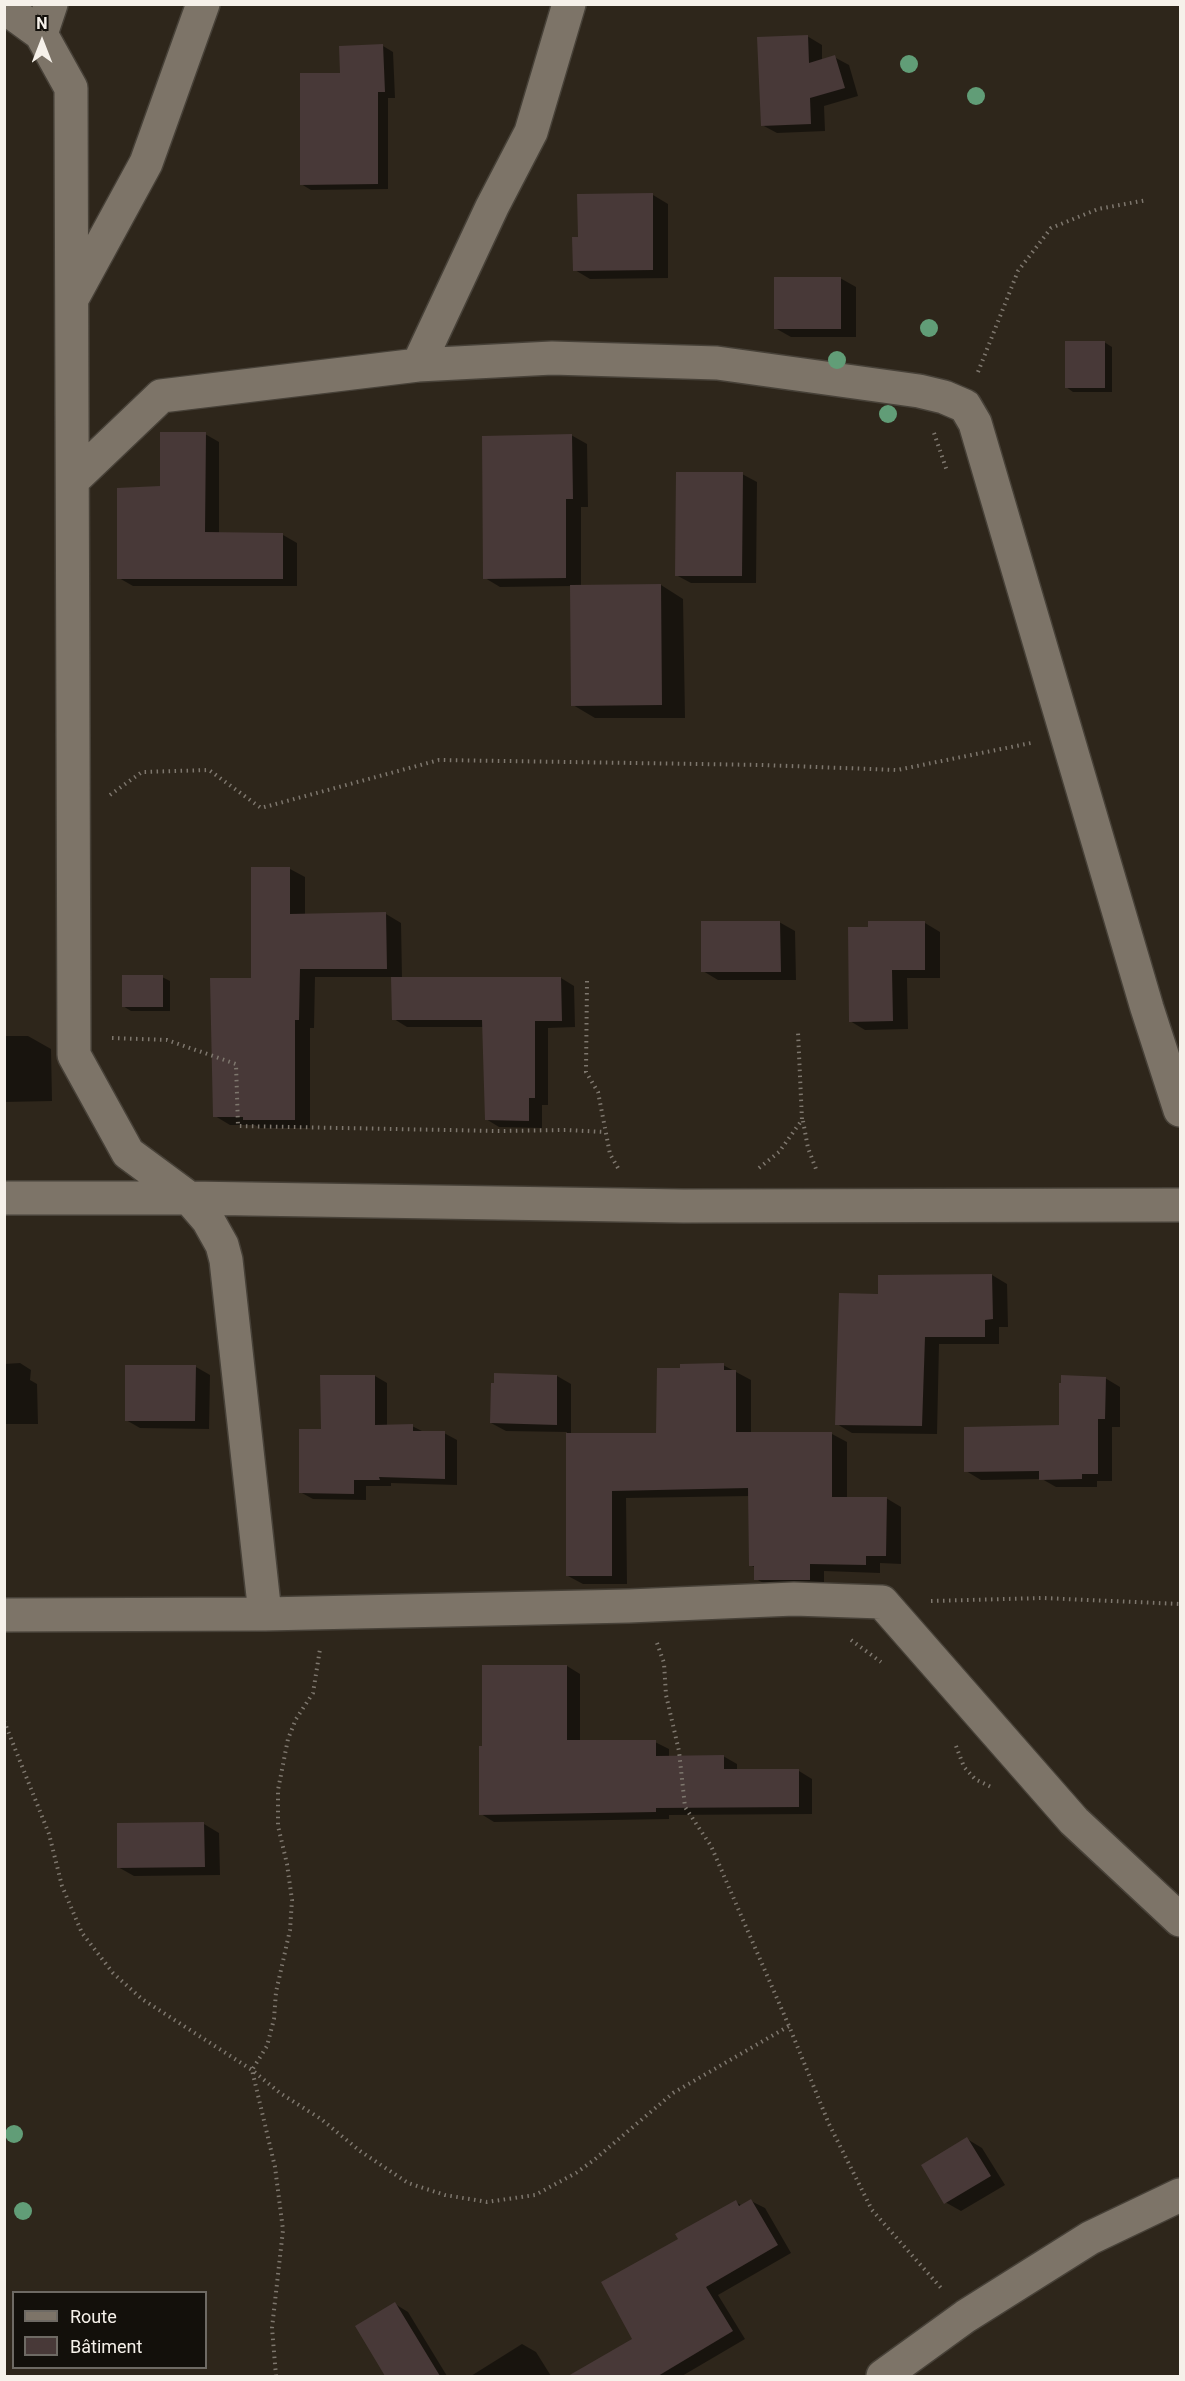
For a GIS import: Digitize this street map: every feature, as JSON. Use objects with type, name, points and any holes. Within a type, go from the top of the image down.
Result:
[{"type":"street","points":[[72,299],[146,163],[202,4]]},
{"type":"street","points":[[418,365],[492,207],[531,132],[569,4]]},
{"type":"street","points":[[4,7],[46,19],[71,88],[74,1055],[128,1153],[189,1198],[216,1233],[222,1245],[226,1260],[265,1614]]},
{"type":"street","points":[[73,480],[161,396],[418,365],[552,358],[717,363],[919,391],[944,397],[965,406],[975,423],[1147,1008],[1180,1110]]},
{"type":"street","points":[[4,1198],[189,1198],[683,1206],[1180,1205]]},
{"type":"street","points":[[4,1616],[265,1614],[628,1606],[794,1599],[882,1602],[1074,1821],[1180,1920]]},
{"type":"street","points":[[883,2376],[966,2316],[1090,2238],[1180,2195]]},
{"type":"path","points":[[965,406],[1018,271],[1051,228],[1098,209],[1147,200]]},
{"type":"path","points":[[73,822],[142,772],[209,770],[261,808],[439,760],[752,765],[897,770],[1042,741]]},
{"type":"path","points":[[587,981],[586,1072],[597,1092],[610,1154],[621,1172]]},
{"type":"path","points":[[754,1172],[778,1152],[802,1120],[798,1032]]},
{"type":"path","points":[[74,1037],[167,1040],[236,1064],[238,1126],[605,1132]]},
{"type":"path","points":[[882,1602],[1043,1598],[1180,1604]]},
{"type":"path","points":[[628,1606],[649,1629],[664,1663],[666,1695],[679,1751],[685,1808],[711,1846],[829,2124],[872,2210],[966,2316]]},
{"type":"path","points":[[276,2376],[273,2328],[283,2230],[275,2167],[252,2070],[267,2046],[290,1930],[292,1900],[278,1826],[278,1790],[288,1739],[296,1719],[313,1693],[325,1612]]},
{"type":"path","points":[[4,1721],[49,1834],[62,1886],[82,1933],[113,1973],[142,1999],[252,2070],[280,2093],[321,2119],[360,2151],[408,2183],[445,2196],[487,2202],[535,2196],[576,2173],[674,2093],[789,2026]]},
{"type":"building","points":[[808,35],[809,63],[835,55],[845,88],[810,98],[811,124],[761,126],[757,37]]},
{"type":"building","points":[[383,44],[385,92],[378,92],[378,184],[300,185],[300,73],[340,73],[339,46]]},
{"type":"building","points":[[653,193],[653,270],[573,271],[572,237],[578,237],[577,194]]},
{"type":"building","points":[[774,277],[841,277],[841,329],[774,329]]},
{"type":"building","points":[[1065,341],[1105,341],[1105,388],[1065,388]]},
{"type":"building","points":[[160,432],[206,432],[205,532],[283,533],[283,579],[117,579],[117,488],[160,486]]},
{"type":"building","points":[[572,434],[573,499],[566,499],[566,578],[483,579],[482,436]]},
{"type":"building","points":[[676,472],[743,472],[742,576],[675,576]]},
{"type":"building","points":[[661,584],[662,705],[571,706],[570,585]]},
{"type":"building","points":[[251,867],[290,867],[290,914],[386,912],[387,969],[300,969],[299,1020],[295,1020],[295,1120],[243,1120],[243,1117],[213,1117],[210,978],[251,978]]},
{"type":"building","points":[[701,921],[780,921],[781,972],[701,972]]},
{"type":"building","points":[[868,921],[925,921],[925,970],[892,970],[893,1021],[849,1022],[848,927],[868,927]]},
{"type":"building","points":[[122,975],[163,975],[163,1007],[122,1007]]},
{"type":"building","points":[[391,977],[561,977],[562,1021],[535,1021],[535,1098],[529,1098],[529,1121],[485,1120],[482,1020],[392,1020]]},
{"type":"building","points":[[992,1274],[993,1319],[985,1320],[985,1337],[925,1337],[922,1426],[835,1425],[839,1293],[878,1294],[878,1275]]},
{"type":"building","points":[[724,1363],[724,1370],[736,1370],[736,1432],[832,1432],[832,1497],[887,1497],[886,1556],[866,1556],[866,1565],[810,1564],[810,1580],[754,1580],[754,1566],[749,1566],[748,1488],[612,1491],[612,1576],[566,1576],[566,1433],[656,1433],[657,1368],[680,1368],[680,1364]]},
{"type":"building","points":[[125,1365],[196,1365],[195,1421],[125,1421]]},
{"type":"building","points":[[494,1373],[557,1375],[557,1425],[490,1423],[491,1383],[494,1383]]},
{"type":"building","points":[[320,1375],[375,1375],[375,1425],[413,1424],[413,1431],[445,1431],[445,1479],[379,1477],[380,1480],[354,1480],[354,1494],[299,1493],[299,1429],[321,1429]]},
{"type":"building","points":[[1061,1375],[1106,1377],[1105,1419],[1098,1419],[1098,1474],[1082,1474],[1082,1479],[1039,1480],[1039,1471],[964,1472],[964,1427],[1059,1425]]},
{"type":"building","points":[[482,1665],[567,1665],[567,1740],[656,1740],[656,1756],[724,1755],[724,1769],[799,1769],[799,1807],[656,1808],[656,1812],[479,1815]]},
{"type":"building","points":[[204,1822],[205,1867],[117,1868],[117,1823]]},
{"type":"building","points":[[967,2137],[991,2176],[944,2204],[921,2165]]},
{"type":"building","points":[[751,2199],[778,2245],[706,2287],[733,2331],[658,2376],[568,2376],[632,2339],[601,2282],[678,2239],[675,2234],[736,2200],[739,2206]]},
{"type":"building","points":[[395,2302],[440,2376],[385,2376],[355,2326]]}]
